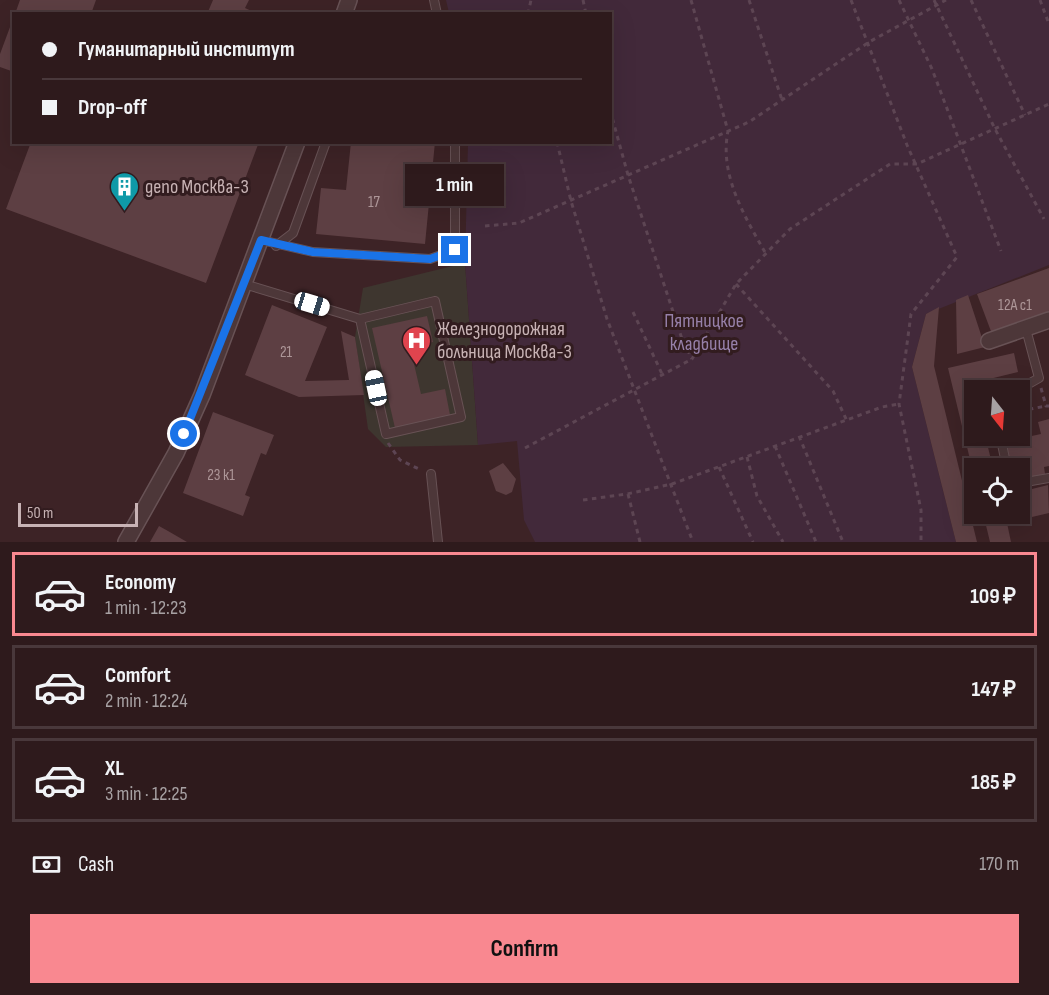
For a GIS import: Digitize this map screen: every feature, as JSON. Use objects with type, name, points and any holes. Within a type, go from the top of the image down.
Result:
[{"type":"street","points":[[126,542],[180,443],[202,395],[296,144]]},
{"type":"street","points":[[989,341],[1049,320]]},
{"type":"lane","points":[[276,246],[293,233],[325,144]]},
{"type":"lane","points":[[261,240],[276,246],[313,252],[430,259],[455,250],[455,144]]},
{"type":"lane","points":[[244,284],[360,319],[435,301],[461,417],[386,434],[360,319]]},
{"type":"lane","points":[[1026,329],[1039,378],[1030,383]]},
{"type":"lane","points":[[431,474],[438,542]]},
{"type":"lane","points":[[1030,481],[1049,478]]},
{"type":"path","points":[[691,0],[728,131],[724,152],[739,207],[766,254]]},
{"type":"path","points":[[750,0],[782,100]]},
{"type":"path","points":[[850,0],[869,42],[907,145],[957,257],[911,314],[899,404],[921,510],[921,542]]},
{"type":"path","points":[[899,0],[932,69],[1001,251]]},
{"type":"path","points":[[485,226],[519,223],[749,122],[869,42],[935,2],[946,0]]},
{"type":"path","points":[[971,0],[1025,116]]},
{"type":"path","points":[[1040,0],[1049,24]]},
{"type":"path","points":[[935,2],[995,129],[1044,219]]},
{"type":"path","points":[[525,448],[692,359],[736,284],[790,230],[890,164],[917,164],[1049,104]]},
{"type":"path","points":[[612,117],[628,176],[682,339],[692,359]]},
{"type":"path","points":[[557,144],[571,201],[607,319],[693,542]]},
{"type":"path","points":[[736,284],[833,391],[847,421]]},
{"type":"path","points":[[633,312],[663,376]]},
{"type":"path","points":[[1030,409],[1047,406],[1039,378]]},
{"type":"path","points":[[583,500],[627,494],[672,484],[799,436],[882,407],[899,404]]},
{"type":"path","points":[[386,434],[389,446],[400,460],[431,474]]},
{"type":"path","points":[[799,436],[843,542]]},
{"type":"path","points":[[775,446],[816,542]]},
{"type":"path","points":[[747,457],[757,496],[783,542]]},
{"type":"path","points":[[719,467],[753,542]]},
{"type":"path","points":[[627,494],[640,542]]},
{"type":"shaded area","name":"Железнодорожная больница Москва-3","points":[[465,263],[478,445],[386,447],[368,429],[355,337],[363,288]]},
{"type":"green space","name":"Пятницкое кладбище","points":[[446,0],[1049,0],[1049,265],[926,314],[912,367],[956,542],[535,542],[524,520],[517,441],[478,445],[465,263],[468,144],[612,144],[612,12],[449,12]]},
{"type":"building","points":[[20,0],[96,0],[92,12],[16,12]]},
{"type":"building","points":[[213,0],[249,0],[245,8],[254,12],[208,12]]},
{"type":"building","points":[[12,22],[12,71],[0,67],[0,54]]},
{"type":"building","name":"депо Москва-3","points":[[30,144],[258,144],[206,283],[6,209]]},
{"type":"building","points":[[351,144],[435,144],[425,244],[316,234],[321,188],[346,190]]},
{"type":"building","points":[[1049,268],[1049,314],[992,334],[977,294]]},
{"type":"building","points":[[968,295],[985,347],[957,354],[956,300]]},
{"type":"building","points":[[272,305],[327,327],[305,381],[349,380],[341,331],[355,337],[364,395],[299,397],[245,375]]},
{"type":"building","points":[[939,307],[934,366],[964,489],[964,524],[973,524],[977,542],[956,542],[912,367],[926,314]]},
{"type":"building","points":[[427,316],[433,342],[410,347],[421,394],[445,389],[450,415],[395,428],[372,328]]},
{"type":"building","points":[[1014,353],[1018,372],[985,380],[964,380],[964,434],[948,368]]},
{"type":"building","points":[[213,412],[274,435],[266,455],[261,453],[245,495],[250,497],[243,516],[183,493]]},
{"type":"building","points":[[1049,419],[1049,466],[1044,467],[1045,474],[1030,477],[1030,458],[1007,458],[1004,446],[1030,446],[1030,436],[1041,434],[1038,422]]},
{"type":"building","points":[[967,446],[988,446],[991,458],[970,458]]},
{"type":"building","points":[[503,463],[516,479],[512,492],[506,495],[496,491],[489,471]]},
{"type":"building","points":[[1048,485],[1049,513],[1030,518],[1030,490]]},
{"type":"building","points":[[986,524],[1007,524],[1011,542],[990,542]]},
{"type":"building","points":[[159,526],[168,531],[187,542],[150,542]]},
{"type":"place","name":"депо Москва-3","points":[[124,212]]},
{"type":"place","name":"Железнодорожная больница Москва-3","points":[[416,366]]},
{"type":"route","points":[[184,434],[202,395],[261,240],[276,246],[313,252],[430,259],[455,250]]}]
